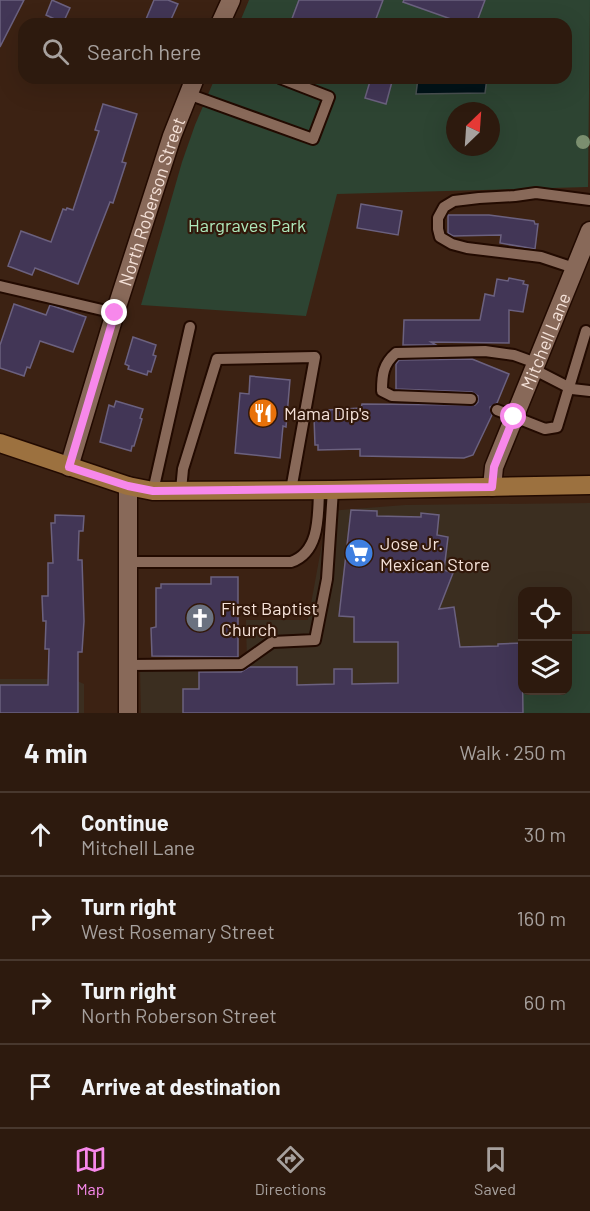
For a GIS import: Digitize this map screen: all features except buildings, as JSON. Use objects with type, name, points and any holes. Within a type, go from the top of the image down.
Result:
[{"type":"street","points":[[223,18],[231,0]]},
{"type":"street","name":"North Roberson Street","points":[[69,467],[115,313],[172,136],[192,86]]},
{"type":"street","name":"Mitchell Lane","points":[[492,487],[505,414],[535,366],[590,231]]},
{"type":"street","points":[[0,443],[128,486],[153,491],[590,485]]},
{"type":"street","points":[[128,486],[128,713]]},
{"type":"lane","points":[[192,86],[313,139],[329,97],[295,84]]},
{"type":"lane","points":[[574,268],[541,258],[452,244],[441,237],[438,218],[444,207],[454,201],[479,198],[536,193],[590,200]]},
{"type":"lane","points":[[0,286],[115,313]]},
{"type":"lane","points":[[153,491],[190,327]]},
{"type":"lane","points":[[505,414],[545,429],[557,427],[586,331]]},
{"type":"lane","points":[[471,399],[392,396],[382,391],[382,374],[388,360],[396,353],[485,351],[514,355],[568,387],[590,391]]},
{"type":"lane","points":[[182,490],[183,469],[217,359],[315,357],[291,490]]},
{"type":"lane","points":[[129,562],[291,562],[300,559],[311,547],[326,490]]},
{"type":"lane","points":[[128,665],[241,664],[272,642],[315,640],[327,579],[326,490]]},
{"type":"shaded area","points":[[417,84],[486,84],[485,93],[416,94]]},
{"type":"shaded area","points":[[590,503],[590,631],[572,631],[572,587],[518,587],[518,695],[526,695],[526,713],[141,713],[140,668],[247,665],[246,620],[308,620],[328,511],[405,505]]},
{"type":"shaded area","points":[[0,679],[73,679],[84,684],[84,713],[0,713]]},
{"type":"green space","name":"Hargraves Park","points":[[249,0],[590,0],[588,187],[337,194],[306,316],[141,305],[182,162],[212,84],[572,84],[572,18],[242,18]]},
{"type":"green space","points":[[572,634],[590,634],[590,713],[523,713],[523,695],[572,695]]},
{"type":"place","name":"Mama Dip's","points":[[263,413]]},
{"type":"place","name":"Jose Jr. Mexican Store","points":[[359,553]]},
{"type":"place","name":"First Baptist Church","points":[[200,618]]},
{"type":"route","points":[[115,313],[69,467],[128,486],[153,491],[492,487],[494,467],[514,417]]}]
